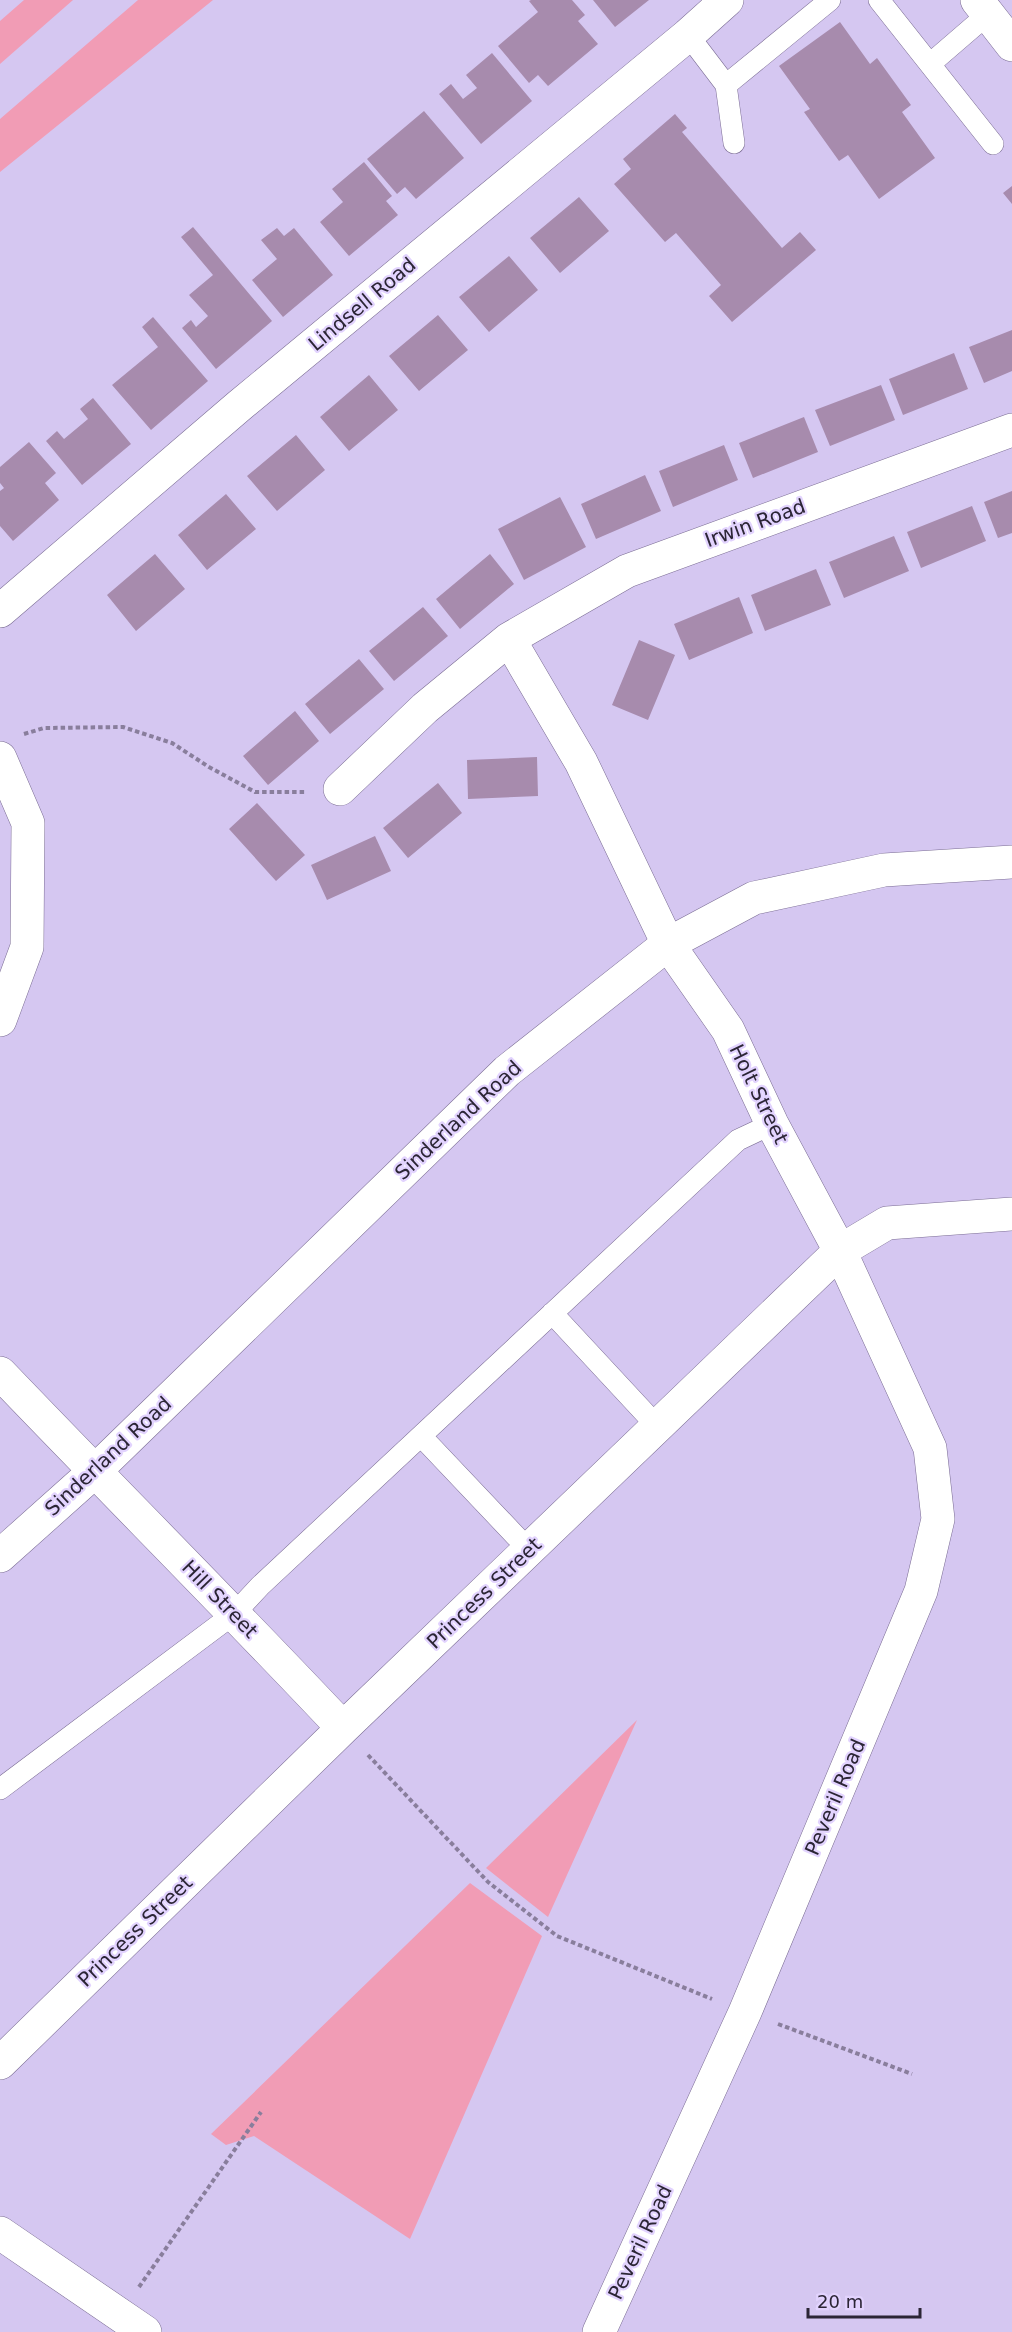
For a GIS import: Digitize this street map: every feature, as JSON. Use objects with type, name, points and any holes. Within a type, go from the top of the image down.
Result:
[{"type":"street","name":"Lindsell Road","points":[[0,611],[239,406],[688,35],[727,0]]},
{"type":"street","points":[[982,7],[1012,45]]},
{"type":"street","name":"Irwin Road","points":[[340,789],[425,708],[509,639],[627,571],[1012,430]]},
{"type":"street","points":[[509,639],[581,762],[668,944]]},
{"type":"street","points":[[0,758],[28,823],[27,947],[0,1020]]},
{"type":"street","name":"Sinderland Road","points":[[0,1556],[94,1472],[507,1071],[668,944],[754,898],[884,870],[1012,862]]},
{"type":"street","name":"Holt Street","points":[[668,944],[728,1030],[772,1124],[840,1251]]},
{"type":"street","name":"Princess Street","points":[[0,2063],[656,1425],[840,1251],[887,1223],[1012,1214]]},
{"type":"street","name":"Peveril Road","points":[[599,2332],[745,2012],[921,1591],[938,1519],[930,1448],[840,1251]]},
{"type":"street","name":"Hill Street","points":[[0,1373],[94,1472],[235,1613],[343,1728]]},
{"type":"street","points":[[0,2233],[136,2327]]},
{"type":"lane","points":[[726,85],[830,0]]},
{"type":"lane","points":[[879,0],[993,144]]},
{"type":"lane","points":[[930,64],[982,7]]},
{"type":"lane","points":[[688,35],[726,85],[735,144]]},
{"type":"lane","points":[[0,1789],[235,1613],[260,1586],[738,1140],[772,1124]]},
{"type":"lane","points":[[552,1313],[656,1425]]},
{"type":"lane","points":[[421,1436],[529,1550]]},
{"type":"path","points":[[22,734],[44,729],[123,727],[172,743],[209,767],[255,792],[340,789]]},
{"type":"path","points":[[343,1728],[488,1882],[557,1936],[745,2012],[912,2074]]},
{"type":"path","points":[[136,2327],[261,2112]]},
{"type":"shaded area","points":[[24,0],[73,0],[0,64],[0,21]]},
{"type":"shaded area","points":[[138,0],[213,0],[0,172],[0,119]]},
{"type":"shaded area","points":[[637,1720],[548,1917],[486,1868]]},
{"type":"shaded area","points":[[470,1883],[542,1936],[410,2239],[254,2136],[226,2145],[211,2134]]},
{"type":"building","points":[[572,0],[585,15],[578,21],[598,44],[548,86],[538,75],[529,83],[498,46],[538,12],[529,1]]},
{"type":"building","points":[[593,0],[649,0],[615,27]]},
{"type":"building","points":[[840,22],[870,64],[877,58],[911,105],[902,112],[935,158],[879,199],[848,155],[839,161],[804,112],[810,109],[779,66]]},
{"type":"building","points":[[492,53],[532,101],[481,144],[439,94],[451,84],[463,99],[477,88],[466,75]]},
{"type":"building","points":[[424,111],[464,158],[416,199],[405,187],[397,194],[367,159]]},
{"type":"building","points":[[675,114],[687,128],[682,132],[782,248],[800,232],[816,250],[732,322],[709,296],[721,285],[676,233],[665,242],[614,184],[631,169],[623,159]]},
{"type":"building","points":[[364,162],[392,196],[386,201],[398,215],[349,256],[320,222],[343,202],[332,189]]},
{"type":"building","points":[[1012,186],[1012,204],[1003,193]]},
{"type":"building","points":[[579,197],[609,231],[560,273],[530,238]]},
{"type":"building","points":[[193,227],[272,321],[216,369],[182,328],[191,320],[196,327],[208,316],[189,295],[213,275],[181,237]]},
{"type":"building","points":[[277,228],[284,236],[294,228],[333,275],[283,317],[252,280],[277,259],[261,240]]},
{"type":"building","points":[[509,256],[538,290],[489,332],[459,297]]},
{"type":"building","points":[[438,315],[468,350],[419,391],[389,356]]},
{"type":"building","points":[[153,317],[208,381],[151,430],[112,385],[158,347],[142,327]]},
{"type":"building","points":[[1012,330],[1012,371],[984,383],[969,347]]},
{"type":"building","points":[[954,353],[968,389],[903,415],[889,379]]},
{"type":"building","points":[[369,375],[398,410],[349,451],[320,417]]},
{"type":"building","points":[[881,385],[895,420],[830,446],[815,410]]},
{"type":"building","points":[[93,398],[131,444],[82,485],[46,441],[57,431],[64,439],[88,419],[80,409]]},
{"type":"building","points":[[804,417],[818,452],[753,478],[739,443]]},
{"type":"building","points":[[296,435],[325,470],[277,511],[247,476]]},
{"type":"building","points":[[29,442],[56,473],[45,483],[59,500],[13,541],[0,526],[0,491],[4,488],[0,483],[0,467]]},
{"type":"building","points":[[724,445],[738,480],[673,507],[659,471]]},
{"type":"building","points":[[645,475],[661,511],[596,539],[581,504]]},
{"type":"building","points":[[1012,491],[1012,533],[998,538],[984,502]]},
{"type":"building","points":[[226,494],[256,529],[207,570],[178,535]]},
{"type":"building","points":[[560,497],[586,547],[524,580],[498,529]]},
{"type":"building","points":[[972,506],[986,541],[921,568],[907,532]]},
{"type":"building","points":[[894,536],[909,571],[844,598],[829,562]]},
{"type":"building","points":[[155,554],[185,589],[136,631],[107,595]]},
{"type":"building","points":[[490,554],[514,584],[460,629],[436,599]]},
{"type":"building","points":[[816,569],[831,605],[765,631],[751,595]]},
{"type":"building","points":[[739,597],[753,633],[689,660],[674,624]]},
{"type":"building","points":[[423,607],[448,636],[394,681],[369,651]]},
{"type":"building","points":[[639,640],[675,655],[648,720],[612,705]]},
{"type":"building","points":[[359,659],[384,689],[330,734],[305,704]]},
{"type":"building","points":[[295,711],[319,741],[268,785],[243,756]]},
{"type":"building","points":[[537,757],[538,796],[468,799],[467,760]]},
{"type":"building","points":[[438,783],[462,813],[408,858],[383,828]]},
{"type":"building","points":[[257,803],[305,855],[276,881],[229,829]]},
{"type":"building","points":[[375,836],[391,871],[327,900],[311,865]]}]
